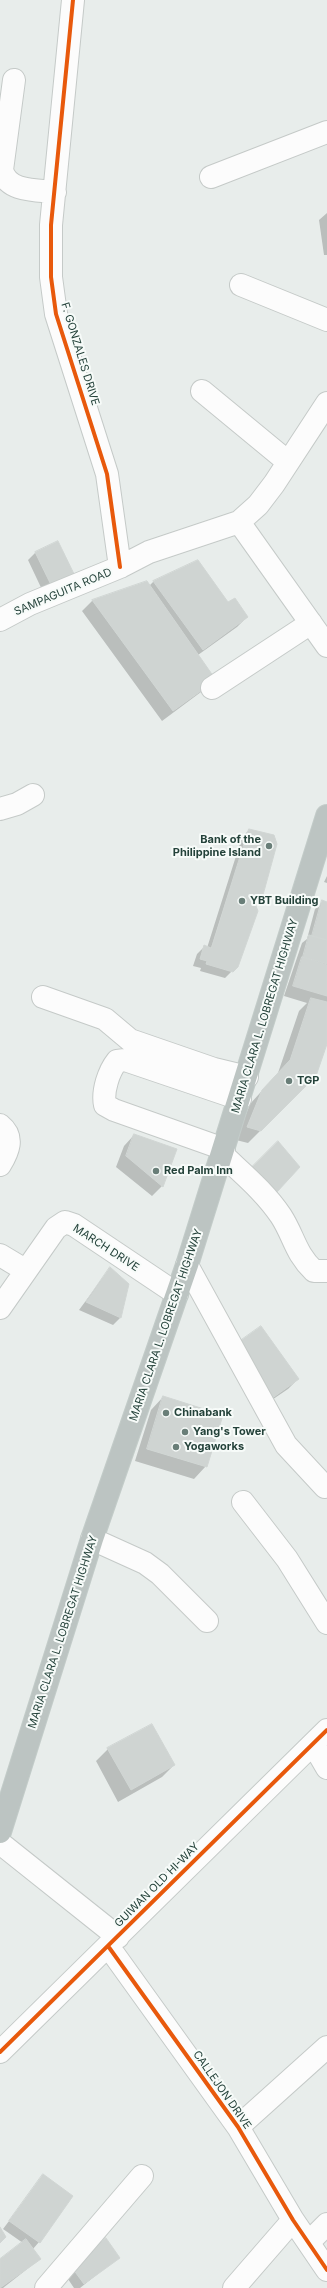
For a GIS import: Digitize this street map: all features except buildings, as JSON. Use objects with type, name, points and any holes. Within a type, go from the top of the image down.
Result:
[{"type":"highway","name":"MARIA CLARA L. LOBREGAT HIGHWAY","points":[[0,1832],[92,1539],[187,1265],[247,1077],[327,816]]},
{"type":"street","name":"F. GONZALES DRIVE","points":[[73,0],[51,225],[51,277],[56,314],[107,474],[120,567]]},
{"type":"street","points":[[14,80],[2,170],[4,178],[9,184],[17,187],[55,192]]},
{"type":"street","points":[[211,177],[327,132]]},
{"type":"street","points":[[241,285],[327,320]]},
{"type":"street","points":[[202,391],[288,462]]},
{"type":"street","name":"SAMPAGUITA ROAD","points":[[0,620],[30,604],[120,567],[162,547],[239,522],[258,505],[327,403]]},
{"type":"street","points":[[239,522],[327,646]]},
{"type":"street","points":[[212,688],[311,623]]},
{"type":"street","points":[[0,810],[17,804],[33,795]]},
{"type":"street","points":[[44,997],[104,1019],[130,1040],[214,1069],[247,1077]]},
{"type":"street","points":[[240,1099],[125,1060],[117,1060],[111,1068],[103,1098],[104,1104],[114,1110],[223,1152],[271,1203],[282,1217],[302,1260],[314,1271],[327,1271]]},
{"type":"street","points":[[0,1125],[10,1137],[9,1146],[0,1165]]},
{"type":"street","name":"MARCH DRIVE","points":[[0,1308],[25,1270],[56,1228],[65,1222],[74,1225],[177,1294]]},
{"type":"street","points":[[0,1255],[25,1270]]},
{"type":"street","points":[[187,1265],[286,1445],[325,1487]]},
{"type":"street","points":[[243,1502],[287,1559],[327,1623]]},
{"type":"street","points":[[92,1539],[145,1563],[160,1574],[207,1621]]},
{"type":"street","points":[[320,1737],[327,1768]]},
{"type":"street","name":"GUIWAN OLD HI-WAY","points":[[0,2052],[320,1737]]},
{"type":"street","name":"CALLEJON DRIVE","points":[[0,1843],[113,1941],[238,2127],[293,2220],[327,2270]]},
{"type":"street","points":[[238,2127],[327,2047]]},
{"type":"street","points":[[46,2288],[142,2176]]},
{"type":"street","points":[[234,2288],[293,2220]]},
{"type":"street","points":[[309,2242],[327,2224]]},
{"type":"cycle path","points":[[73,0],[51,225],[51,277],[56,314],[107,474],[120,567]]},
{"type":"cycle path","points":[[0,2052],[327,1730]]},
{"type":"cycle path","points":[[108,1946],[238,2127],[293,2220],[327,2270]]},
{"type":"place","name":"Bank of the Philippine Island","points":[[269,846]]},
{"type":"place","name":"YBT Building","points":[[242,901]]},
{"type":"place","name":"TGP","points":[[289,1081]]},
{"type":"place","name":"Red Palm Inn","points":[[156,1171]]},
{"type":"place","name":"Chinabank","points":[[166,1413]]},
{"type":"place","name":"Yang's Tower","points":[[185,1432]]},
{"type":"place","name":"Yogaworks","points":[[176,1447]]}]
